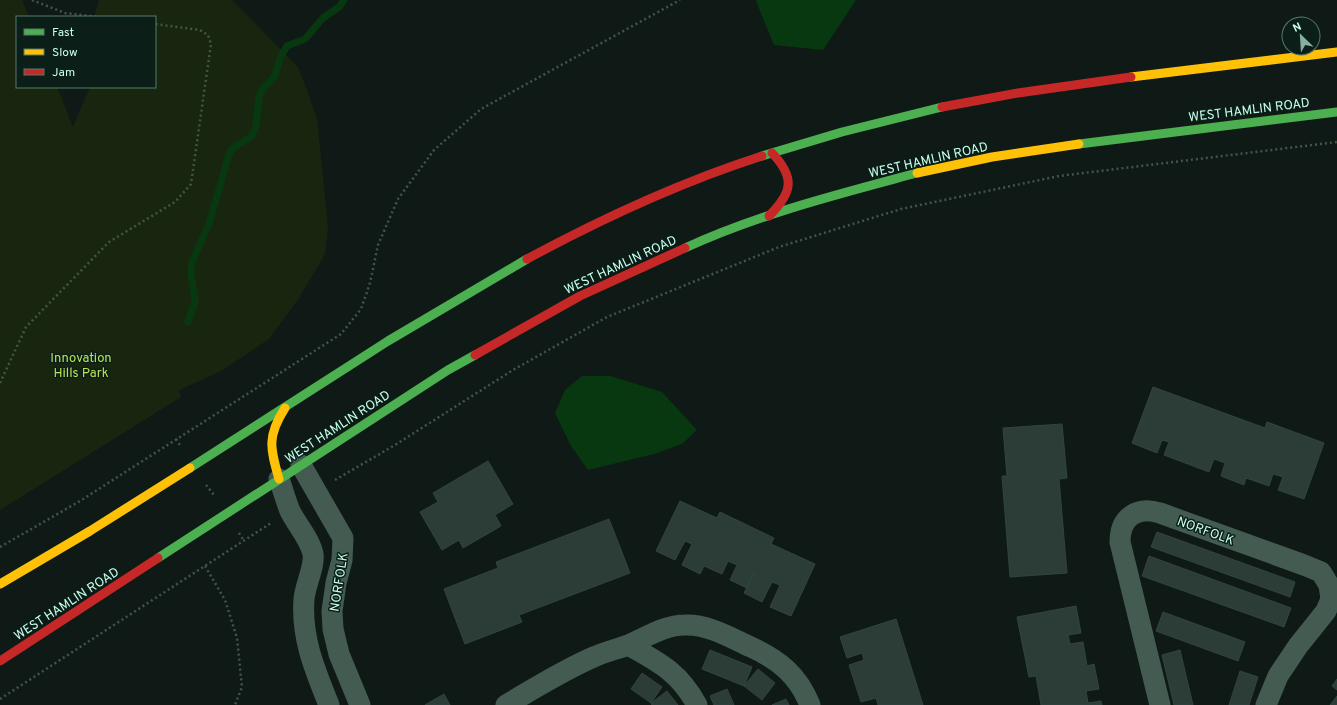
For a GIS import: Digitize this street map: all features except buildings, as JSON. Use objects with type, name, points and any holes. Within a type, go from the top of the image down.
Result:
[{"type":"main road","points":[[0,584],[106,522],[436,311],[539,252],[632,206],[772,153],[894,118],[973,101],[1082,84],[1337,52]]},
{"type":"main road","name":"WEST HAMLIN ROAD","points":[[0,661],[448,370],[537,319],[619,277],[698,242],[768,216],[846,192],[922,172],[992,157],[1136,136],[1337,112]]},
{"type":"main road","points":[[768,216],[780,206],[788,195],[789,187],[789,176],[785,168],[780,160],[772,153]]},
{"type":"main road","points":[[279,479],[270,448],[270,436],[274,425],[287,405]]},
{"type":"street","name":"NORFOLK","points":[[301,465],[343,538],[342,560],[332,611],[333,629],[351,702]]},
{"type":"street","points":[[279,479],[290,510],[311,547],[313,555],[313,564],[307,580],[304,597],[304,636],[309,656],[329,705]]},
{"type":"street","name":"NORFOLK","points":[[1160,705],[1120,542],[1120,532],[1124,522],[1132,515],[1142,510],[1151,510],[1160,513],[1321,572],[1329,585],[1332,599],[1326,612],[1298,646],[1278,676],[1266,705]]},
{"type":"street","points":[[313,564],[342,560]]},
{"type":"street","points":[[506,705],[566,670],[598,655],[628,645],[667,627],[686,625],[702,627],[726,635],[772,657],[797,681],[810,705]]},
{"type":"street","points":[[628,645],[672,671],[684,683],[697,705]]},
{"type":"path","points":[[32,0],[65,13],[89,16]]},
{"type":"path","points":[[0,546],[80,501],[340,334],[361,309],[370,283],[378,245],[398,199],[434,150],[481,109],[680,0]]},
{"type":"path","points":[[0,383],[26,327],[109,242],[175,202],[191,184],[211,44],[208,35],[200,30],[156,24]]},
{"type":"path","points":[[317,492],[341,476],[395,445],[513,370],[607,318],[779,247],[901,209],[1059,176],[1337,142]]},
{"type":"path","points":[[203,479],[217,501]]},
{"type":"path","points":[[0,699],[290,510]]},
{"type":"path","points":[[205,566],[225,600],[237,638],[242,687],[235,705]]},
{"type":"green space","name":"Innovation Hills Park","points":[[0,0],[22,0],[29,16],[16,16],[16,88],[57,88],[73,127],[90,88],[156,88],[156,16],[94,16],[99,0],[232,0],[298,67],[307,90],[317,119],[328,227],[325,254],[299,298],[269,339],[221,371],[179,390],[181,397],[0,510]]},
{"type":"shaded area","points":[[856,0],[823,50],[774,45],[756,1]]},
{"type":"shaded area","points":[[582,376],[610,376],[662,392],[697,430],[682,444],[654,454],[588,470],[571,446],[555,413],[565,390]]},
{"type":"waterway","points":[[188,322],[195,302],[191,274],[192,262],[209,224],[229,154],[233,148],[252,136],[256,126],[259,97],[262,90],[275,76],[281,56],[287,46],[305,39],[323,18],[339,7],[344,0]]},
{"type":"traffic: fast","points":[[762,156],[842,132],[942,107]]},
{"type":"traffic: fast","points":[[1079,144],[1337,112]]},
{"type":"traffic: fast","points":[[685,248],[770,215],[917,173]]},
{"type":"traffic: fast","points":[[190,468],[388,341],[527,259]]},
{"type":"traffic: fast","points":[[158,558],[448,370],[475,355]]},
{"type":"traffic: slow","points":[[1131,77],[1337,52]]},
{"type":"traffic: slow","points":[[917,173],[992,157],[1079,144]]},
{"type":"traffic: slow","points":[[279,479],[272,450],[272,442],[275,427],[285,408]]},
{"type":"traffic: slow","points":[[0,584],[90,531],[190,468]]},
{"type":"traffic: jam","points":[[942,107],[1018,93],[1131,77]]},
{"type":"traffic: jam","points":[[769,216],[783,200],[788,185],[788,178],[785,170],[772,153]]},
{"type":"traffic: jam","points":[[527,259],[584,229],[672,189],[762,156]]},
{"type":"traffic: jam","points":[[475,355],[580,296],[685,248]]},
{"type":"traffic: jam","points":[[0,661],[158,558]]}]
